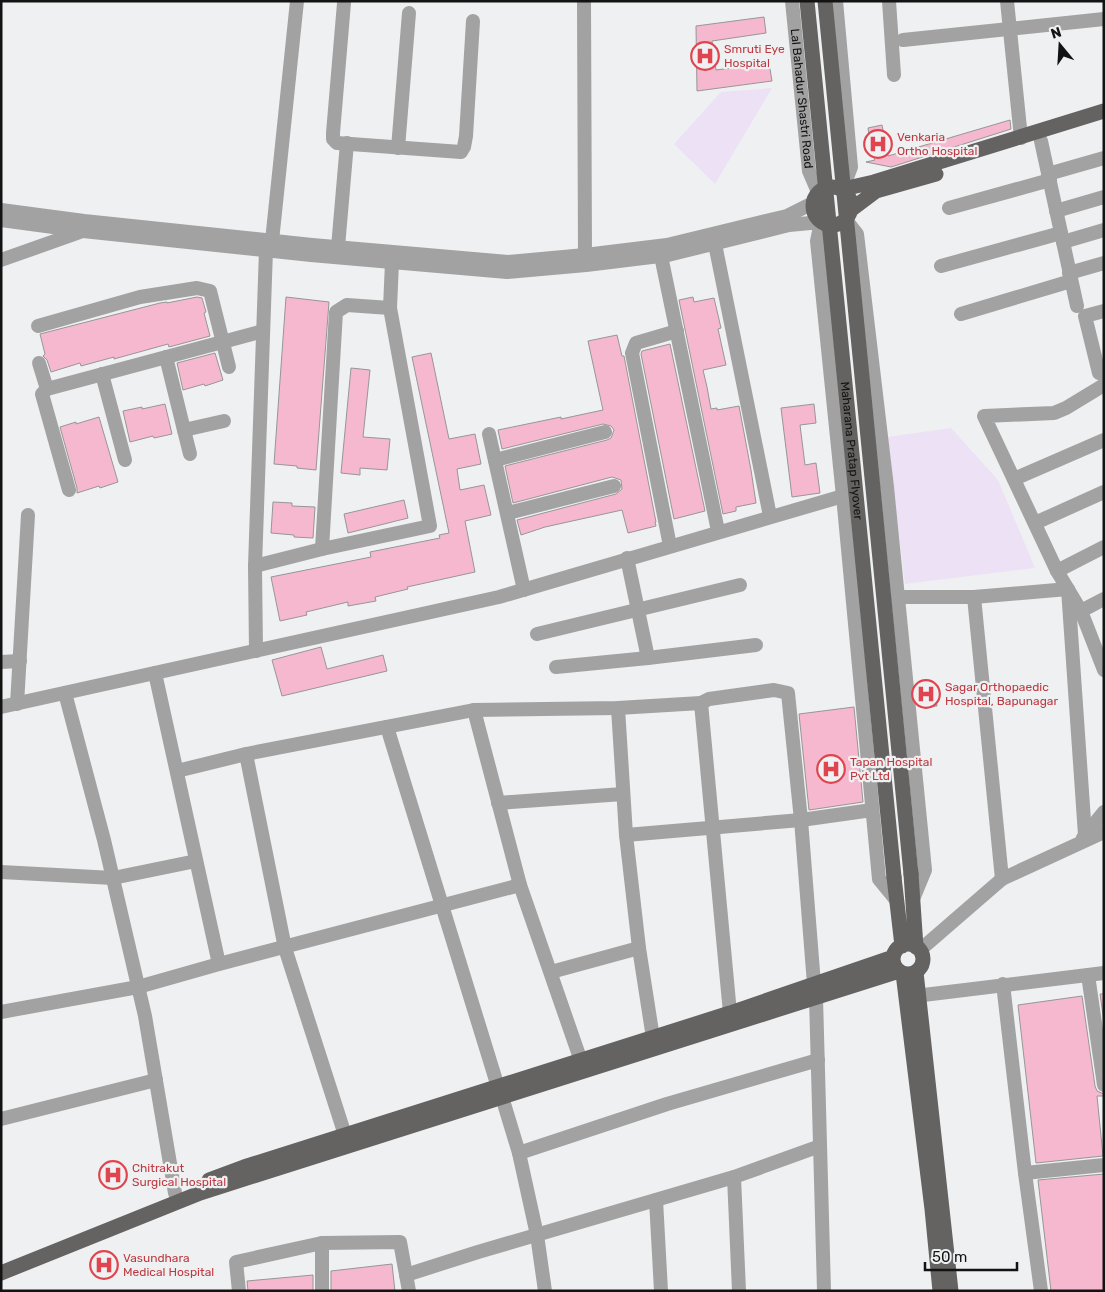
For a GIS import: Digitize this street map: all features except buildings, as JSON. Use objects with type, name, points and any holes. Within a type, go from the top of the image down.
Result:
[{"type":"main road","name":"Maharana Pratap Flyover","points":[[807,1],[894,877],[907,959]]},
{"type":"main road","name":"Maharana Pratap Flyover","points":[[825,1],[911,874],[913,900],[907,959]]},
{"type":"main road","points":[[1104,111],[874,182],[843,189],[832,186],[827,187],[816,197],[814,214],[821,222],[834,225],[876,191],[893,188],[1104,120]]},
{"type":"main road","points":[[843,189],[850,198],[849,214]]},
{"type":"main road","points":[[1,1273],[200,1193],[500,1092],[815,991],[907,959],[951,1291]]},
{"type":"main road","points":[[1,1263],[244,1167],[345,1135],[500,1092],[581,1061],[730,1014],[815,991]]},
{"type":"main road","points":[[912,996],[940,1291]]},
{"type":"street","points":[[256,651],[255,566],[263,330],[269,245],[297,1]]},
{"type":"street","points":[[584,1],[585,255]]},
{"type":"street","name":"Lal Bahadur Shastri Road","points":[[792,1],[809,170],[816,197]]},
{"type":"street","points":[[836,1],[851,167],[843,189]]},
{"type":"street","points":[[889,1],[894,75]]},
{"type":"street","points":[[1007,1],[1021,138]]},
{"type":"street","points":[[344,3],[333,133],[333,139],[337,143],[461,152],[466,136],[473,21]]},
{"type":"street","points":[[398,148],[409,13]]},
{"type":"street","points":[[903,40],[1104,19]]},
{"type":"street","points":[[1041,141],[1077,306]]},
{"type":"street","points":[[338,247],[347,144]]},
{"type":"street","points":[[949,208],[1104,158]]},
{"type":"street","points":[[1,220],[83,231],[269,245],[338,247],[508,262],[667,245],[787,216],[816,197]]},
{"type":"street","points":[[1056,211],[1104,197]]},
{"type":"street","points":[[1,210],[392,262],[508,272],[661,256],[789,226],[821,222],[817,241],[843,496],[878,879],[897,901]]},
{"type":"street","points":[[849,214],[857,234],[887,487],[925,870],[913,900]]},
{"type":"street","points":[[941,266],[1104,230]]},
{"type":"street","points":[[1,260],[83,231]]},
{"type":"street","points":[[715,244],[770,516]]},
{"type":"street","points":[[661,256],[718,531]]},
{"type":"street","points":[[255,566],[322,549],[430,526],[390,308],[392,262]]},
{"type":"street","points":[[961,314],[1070,277],[1104,263]]},
{"type":"street","points":[[38,326],[140,297],[197,288],[210,291],[229,367]]},
{"type":"street","points":[[322,549],[336,312],[346,305],[390,308]]},
{"type":"street","points":[[1104,310],[1085,316],[1101,379],[1066,408],[1054,413],[984,416],[1057,571],[1081,611],[1100,650],[1104,670]]},
{"type":"street","points":[[70,490],[42,394],[47,389],[263,330]]},
{"type":"street","points":[[670,546],[632,353],[636,343],[677,331]]},
{"type":"street","points":[[166,357],[190,454]]},
{"type":"street","points":[[39,363],[47,389]]},
{"type":"street","points":[[102,374],[125,460]]},
{"type":"street","points":[[184,430],[224,421]]},
{"type":"street","points":[[495,460],[605,432]]},
{"type":"street","points":[[489,434],[524,590]]},
{"type":"street","points":[[1014,479],[1104,440]]},
{"type":"street","points":[[508,513],[614,486]]},
{"type":"street","points":[[1035,523],[1104,492]]},
{"type":"street","points":[[1,707],[499,597],[718,531],[843,496]]},
{"type":"street","points":[[18,704],[28,515]]},
{"type":"street","points":[[1057,571],[1104,547]]},
{"type":"street","points":[[627,558],[648,658]]},
{"type":"street","points":[[537,634],[740,585]]},
{"type":"street","points":[[898,596],[974,597],[1068,589]]},
{"type":"street","points":[[1068,589],[1081,840]]},
{"type":"street","points":[[974,597],[1002,879]]},
{"type":"street","points":[[1081,611],[1104,599]]},
{"type":"street","points":[[556,667],[756,645]]},
{"type":"street","points":[[1,662],[20,661]]},
{"type":"street","points":[[155,673],[218,964]]},
{"type":"street","points":[[176,771],[246,754],[474,710],[618,708],[701,702],[709,699],[774,690],[788,693],[815,991],[824,1291]]},
{"type":"street","points":[[65,693],[113,878],[145,1016],[175,1193]]},
{"type":"street","points":[[701,702],[730,1014]]},
{"type":"street","points":[[618,708],[626,835],[639,948],[653,1038]]},
{"type":"street","points":[[474,710],[520,884],[581,1061]]},
{"type":"street","points":[[387,727],[518,1153],[537,1235],[545,1291]]},
{"type":"street","points":[[246,754],[285,948],[345,1135]]},
{"type":"street","points":[[498,803],[624,794]]},
{"type":"street","points":[[626,835],[801,820],[872,810]]},
{"type":"street","points":[[1081,840],[1104,812]]},
{"type":"street","points":[[907,959],[1002,879],[1081,840],[1104,832]]},
{"type":"street","points":[[1,872],[113,878],[196,861]]},
{"type":"street","points":[[1,1012],[138,987],[520,884]]},
{"type":"street","points":[[551,972],[639,948]]},
{"type":"street","points":[[912,996],[1104,973]]},
{"type":"street","points":[[1088,974],[1104,1086]]},
{"type":"street","points":[[1003,984],[1041,1291]]},
{"type":"street","points":[[518,1153],[667,1104],[818,1060]]},
{"type":"street","points":[[1,1119],[156,1080]]},
{"type":"street","points":[[406,1275],[734,1177],[820,1146]]},
{"type":"street","points":[[1025,1173],[1104,1165]]},
{"type":"street","points":[[734,1177],[739,1291]]},
{"type":"street","points":[[656,1200],[661,1291]]},
{"type":"street","points":[[239,1291],[236,1262],[322,1243],[400,1242],[409,1291]]},
{"type":"street","points":[[322,1243],[322,1291]]},
{"type":"shaded area","points":[[772,88],[715,184],[674,144],[721,92]]},
{"type":"shaded area","points":[[951,428],[998,480],[1035,568],[905,584],[887,437]]},
{"type":"place","name":"Smruti Eye Hospital","points":[[705,56]]},
{"type":"place","name":"Venkaria Ortho Hospital","points":[[878,144]]},
{"type":"place","name":"Sagar Orthopaedic Hospital, Bapunagar","points":[[926,694]]},
{"type":"place","name":"Tapan Hospital Pvt Ltd","points":[[831,769]]},
{"type":"place","name":"Chitrakut Surgical Hospital","points":[[113,1175]]},
{"type":"place","name":"Vasundhara Medical Hospital","points":[[104,1265]]}]
